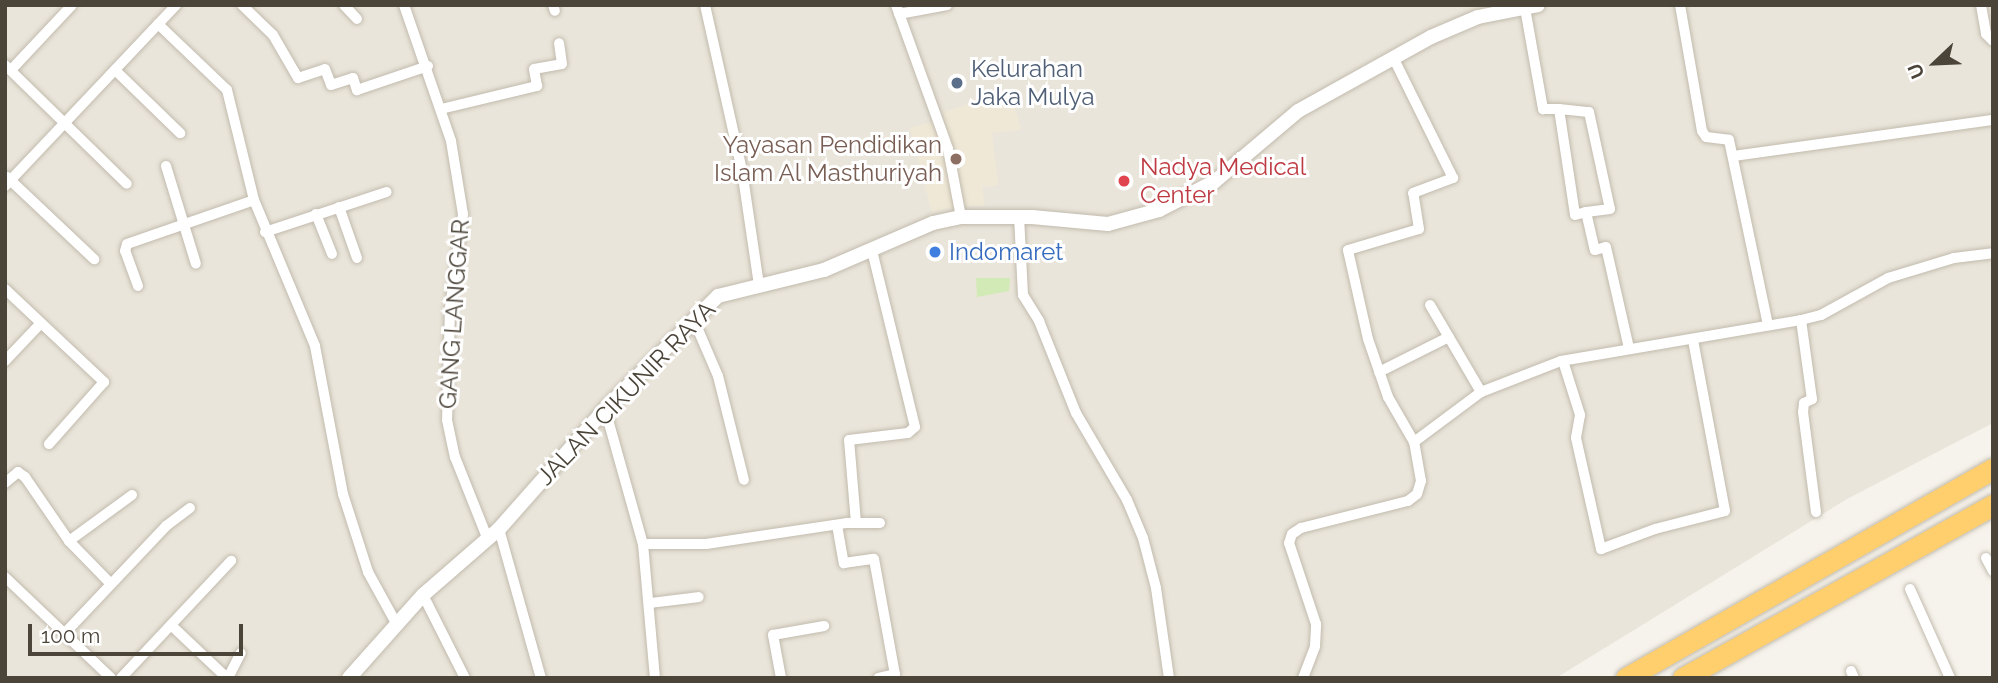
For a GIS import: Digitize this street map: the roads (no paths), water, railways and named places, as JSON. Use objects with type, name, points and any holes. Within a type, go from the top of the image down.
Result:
[{"type":"highway","points":[[1626,678],[1993,469]]},
{"type":"highway","points":[[1683,678],[1993,505]]},
{"type":"street","points":[[72,5],[8,68],[127,184]]},
{"type":"street","points":[[94,259],[7,180],[66,122],[176,5]]},
{"type":"street","points":[[242,5],[273,35],[298,78],[325,69],[331,85],[353,78],[357,90],[428,65]]},
{"type":"street","points":[[344,5],[357,19]]},
{"type":"street","name":"GANG LANGGAR","points":[[404,5],[428,65],[441,109],[463,214],[450,308],[447,420],[455,457],[488,540]]},
{"type":"street","points":[[705,5],[742,170],[759,285]]},
{"type":"street","points":[[947,5],[897,9],[948,149],[961,217]]},
{"type":"street","points":[[1680,5],[1702,131],[1706,137],[1729,140],[1768,325]]},
{"type":"street","points":[[1981,5],[1986,34],[1993,41]]},
{"type":"street","points":[[1532,7],[1542,109],[1559,109],[1589,112],[1610,209],[1575,215],[1559,109]]},
{"type":"street","name":"JALAN CIKUNIR RAYA","points":[[349,678],[424,595],[499,529],[605,409],[693,318],[718,296],[824,270],[933,223],[961,217],[1019,216],[1108,224],[1174,204],[1214,182],[1298,111],[1454,24],[1532,7]]},
{"type":"street","points":[[158,24],[227,90],[254,200],[265,232],[315,346],[342,494],[368,572],[396,624]]},
{"type":"street","points":[[441,109],[537,86],[534,69],[562,64],[559,43]]},
{"type":"street","points":[[1303,678],[1315,646],[1315,624],[1289,543],[1292,534],[1417,494],[1421,481],[1415,442],[1399,422],[1379,372],[1348,250],[1419,229],[1413,193],[1453,178],[1394,59]]},
{"type":"street","points":[[115,69],[180,133]]},
{"type":"street","points":[[1733,156],[1993,120]]},
{"type":"street","points":[[166,166],[197,264]]},
{"type":"street","points":[[265,232],[387,192]]},
{"type":"street","points":[[138,286],[125,245],[254,200]]},
{"type":"street","points":[[339,207],[357,258]]},
{"type":"street","points":[[1586,212],[1595,250],[1606,247],[1629,348]]},
{"type":"street","points":[[316,214],[332,254]]},
{"type":"street","points":[[1019,216],[1023,295],[1039,321],[1076,413],[1127,500],[1143,538],[1156,587],[1169,678]]},
{"type":"street","points":[[856,523],[849,440],[908,433],[915,426],[872,251]]},
{"type":"street","points":[[1415,442],[1481,392],[1563,361],[1629,348],[1693,340],[1821,315],[1855,292],[1888,278],[1954,258],[1993,253]]},
{"type":"street","points":[[5,289],[104,382],[50,444]]},
{"type":"street","points":[[1430,305],[1481,392]]},
{"type":"street","points":[[693,318],[718,376],[744,480]]},
{"type":"street","points":[[1801,320],[1812,399],[1804,403],[1803,412],[1816,512]]},
{"type":"street","points":[[5,360],[41,323]]},
{"type":"street","points":[[1379,372],[1449,337]]},
{"type":"street","points":[[1563,361],[1580,415],[1576,438],[1601,549],[1654,529],[1725,511],[1693,340]]},
{"type":"street","points":[[605,409],[643,544],[655,678]]},
{"type":"street","points":[[5,483],[18,472],[25,477],[69,541],[110,583]]},
{"type":"street","points":[[69,541],[132,495]]},
{"type":"street","points":[[64,634],[110,583],[190,508]]},
{"type":"street","points":[[643,544],[706,544],[837,525],[880,523]]},
{"type":"street","points":[[837,525],[844,563],[874,559],[895,674],[878,678]]},
{"type":"street","points":[[499,529],[541,678]]},
{"type":"street","points":[[1986,558],[1993,571]]},
{"type":"street","points":[[121,678],[231,561]]},
{"type":"street","points":[[5,578],[111,678]]},
{"type":"street","points":[[1910,589],[1950,678]]},
{"type":"street","points":[[424,595],[465,678]]},
{"type":"street","points":[[650,603],[699,597]]},
{"type":"street","points":[[170,625],[227,678],[241,653]]},
{"type":"street","points":[[781,678],[773,635],[824,626]]},
{"type":"place","name":"Kelurahan Jaka Mulya","points":[[957,83]]},
{"type":"place","name":"Yayasan Pendidikan Islam Al Masthuriyah","points":[[956,159]]},
{"type":"place","name":"Nadya Medical Center","points":[[1124,181]]},
{"type":"place","name":"Indomaret","points":[[935,252]]}]
